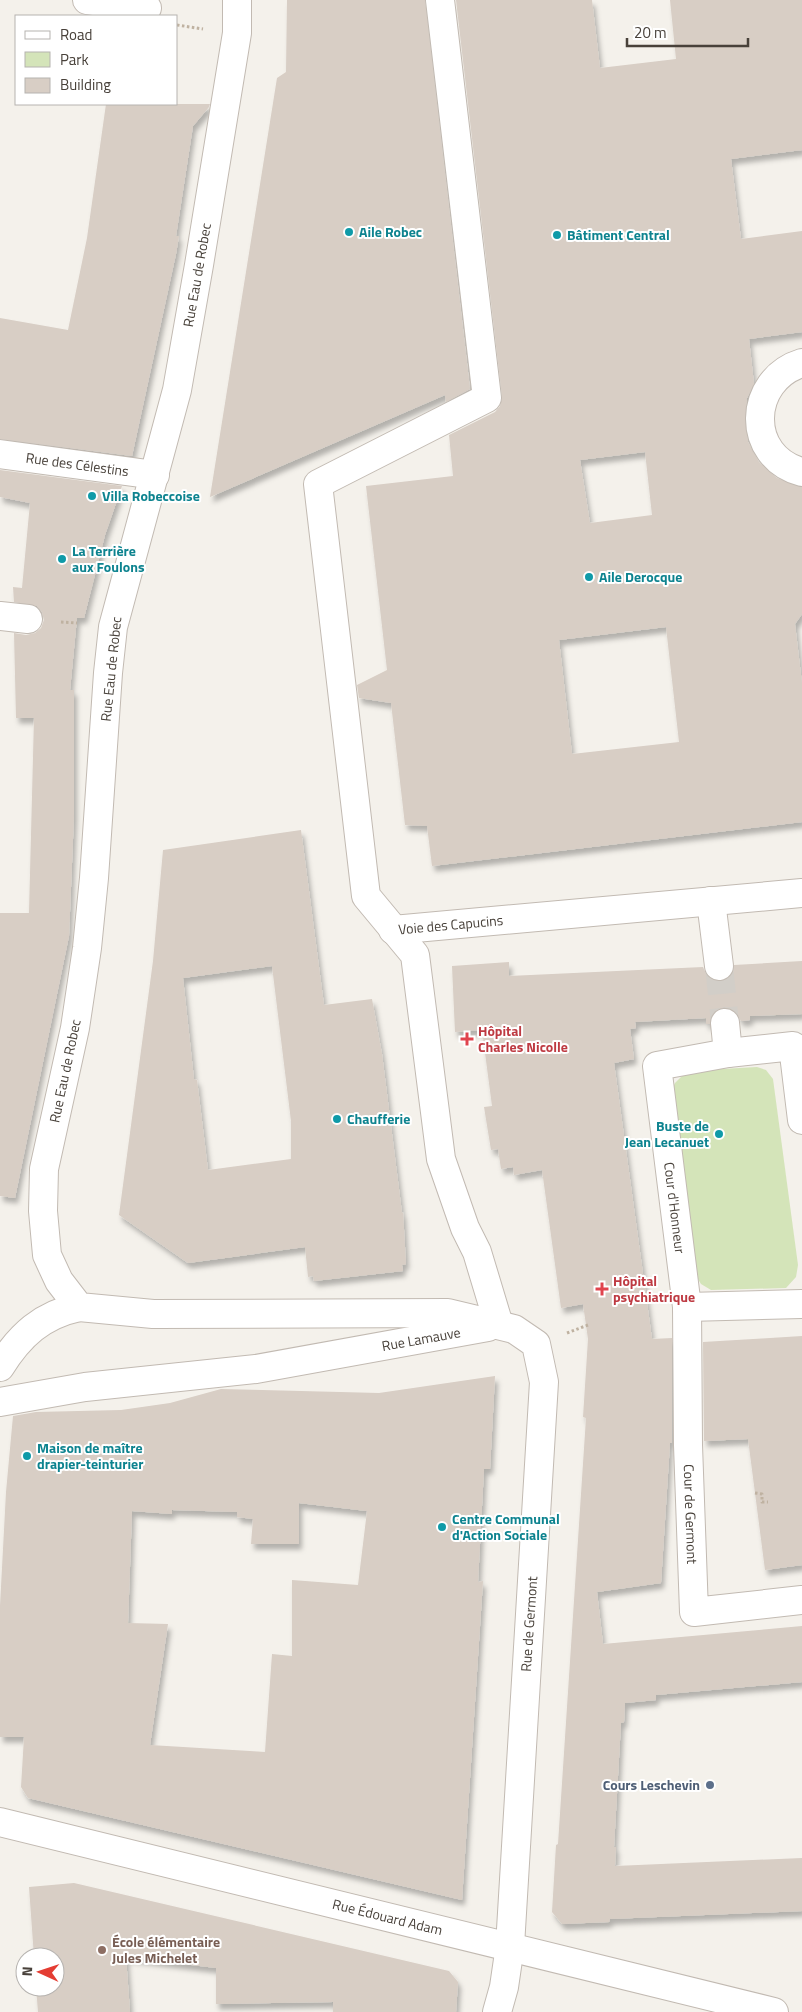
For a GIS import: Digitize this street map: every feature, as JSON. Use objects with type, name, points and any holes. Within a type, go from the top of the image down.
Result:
[{"type":"street","points":[[87,0],[147,8]]},
{"type":"street","name":"Rue Eau de Robec","points":[[79,1307],[59,1281],[48,1255],[43,1211],[44,1169],[75,1028],[86,948],[94,878],[113,627],[177,390],[236,33],[237,0]]},
{"type":"street","points":[[393,930],[366,896],[318,484],[487,398],[440,0]]},
{"type":"street","points":[[802,363],[791,366],[777,377],[766,391],[760,408],[760,426],[766,444],[776,458],[792,469],[802,472]]},
{"type":"street","name":"Rue des Célestins","points":[[0,454],[154,475]]},
{"type":"street","points":[[0,616],[28,619]]},
{"type":"street","name":"Voie des Capucins","points":[[393,930],[802,893]]},
{"type":"street","points":[[711,901],[719,966]]},
{"type":"street","name":"Voie des Capucins","points":[[393,930],[415,955],[441,1159],[465,1228],[477,1252],[499,1325]]},
{"type":"street","points":[[725,1023],[728,1053]]},
{"type":"street","name":"Cour d'Honneur","points":[[687,1308],[657,1066],[728,1053],[793,1046],[802,1120]]},
{"type":"street","points":[[687,1308],[802,1304]]},
{"type":"street","points":[[0,1367],[9,1352],[24,1336],[43,1321],[60,1311],[79,1307]]},
{"type":"street","name":"Rue Lamauve","points":[[79,1307],[153,1314],[448,1314],[499,1325]]},
{"type":"street","name":"Cour de Germont","points":[[687,1308],[688,1446],[694,1612],[802,1600]]},
{"type":"street","name":"Rue Lamauve","points":[[0,1402],[85,1387],[256,1369],[499,1325]]},
{"type":"street","name":"Rue de Germont","points":[[499,1325],[514,1329],[536,1344],[544,1382],[510,1946]]},
{"type":"street","name":"Rue Édouard Adam","points":[[0,1822],[436,1931],[510,1946],[774,2012]]},
{"type":"street","points":[[497,2012],[504,1986],[510,1946]]},
{"type":"path","points":[[28,619],[113,627]]},
{"type":"path","points":[[755,1493],[762,1494],[762,1502],[768,1502]]},
{"type":"green space","points":[[757,1067],[766,1070],[773,1079],[798,1265],[796,1277],[786,1288],[711,1290],[701,1284],[693,1271],[669,1096],[675,1083],[687,1071]]},
{"type":"building","name":"Aile Robec","points":[[287,0],[425,0],[470,389],[446,402],[445,395],[210,497],[277,78],[286,72]]},
{"type":"building","points":[[456,0],[592,0],[600,68],[676,59],[670,0],[802,0],[802,150],[731,159],[741,239],[802,231],[802,332],[749,339],[754,384],[747,398],[745,420],[748,442],[759,462],[777,478],[802,487],[802,614],[795,624],[802,684],[802,822],[432,866],[427,826],[405,825],[391,703],[359,698],[357,685],[387,670],[366,486],[453,476],[449,435],[495,412],[500,406],[502,397]],"holes":[[[645,452],[652,515],[590,523],[580,460]],[[666,627],[679,742],[572,754],[559,640]]]},
{"type":"building","points":[[210,104],[193,126],[176,236],[179,236],[176,254],[132,456],[0,439],[0,318],[68,330],[87,238],[106,105]]},
{"type":"building","points":[[0,470],[122,486],[105,535],[84,618],[77,618],[70,690],[74,690],[74,815],[69,936],[15,1198],[0,1196],[0,913],[29,913],[34,718],[16,718],[14,633],[26,635],[35,633],[41,628],[44,620],[42,612],[37,606],[14,602],[13,587],[22,588],[30,503],[0,497]]},
{"type":"building","name":"Chaufferie","points":[[301,830],[324,1005],[372,999],[382,1054],[403,1212],[406,1264],[402,1265],[403,1271],[314,1281],[313,1276],[308,1277],[305,1247],[188,1263],[119,1215],[153,961],[163,850]],"holes":[[[272,966],[291,1121],[291,1159],[208,1170],[197,1080],[194,1079],[183,978]]]},
{"type":"building","points":[[802,961],[802,1014],[750,1016],[750,1020],[741,1021],[731,1009],[724,1007],[711,1016],[710,1024],[706,1024],[706,1018],[635,1022],[636,1028],[630,1029],[634,1059],[614,1063],[652,1339],[672,1338],[672,1443],[670,1443],[661,1583],[597,1592],[603,1644],[802,1626],[802,1682],[656,1695],[656,1700],[625,1703],[624,1722],[621,1723],[614,1847],[616,1847],[615,1866],[802,1858],[802,1911],[610,1919],[609,1922],[562,1924],[552,1912],[586,1418],[583,1417],[588,1339],[583,1304],[561,1308],[542,1170],[514,1175],[513,1167],[501,1169],[498,1149],[491,1150],[484,1107],[492,1106],[482,1030],[455,1032],[452,966],[509,962],[509,976],[703,967],[707,976],[712,980],[720,982],[729,978],[733,973],[734,965]]},
{"type":"building","points":[[802,1336],[802,1565],[765,1570],[748,1439],[704,1441],[703,1342]]},
{"type":"building","points":[[495,1376],[490,1469],[484,1469],[478,1582],[483,1581],[462,1900],[28,1798],[21,1787],[24,1737],[0,1737],[0,1606],[6,1492],[13,1416],[36,1412],[121,1410],[170,1403],[221,1389],[379,1393]],"holes":[[[299,1503],[367,1511],[358,1585],[292,1580],[292,1656],[272,1654],[265,1752],[150,1745],[168,1624],[128,1623],[132,1511],[172,1514],[172,1510],[237,1512],[237,1517],[253,1519],[251,1544],[299,1544]]]},
{"type":"building","points":[[74,1883],[449,1971],[458,1982],[456,2012],[333,2012],[333,2002],[216,2004],[216,1968],[126,1957],[130,2012],[38,2012],[37,1997],[65,1997],[65,1947],[33,1947],[29,1887]]},
{"type":"tunnel","points":[[719,966],[725,1023]]},
{"type":"place","name":"Aile Robec","points":[[349,232]]},
{"type":"place","name":"Bâtiment Central","points":[[557,235]]},
{"type":"place","name":"Villa Robeccoise","points":[[92,496]]},
{"type":"place","name":"La Terrière aux Foulons","points":[[62,559]]},
{"type":"place","name":"Aile Derocque","points":[[589,577]]},
{"type":"place","name":"Hôpital Charles Nicolle","points":[[467,1039]]},
{"type":"place","name":"Chaufferie","points":[[337,1119]]},
{"type":"place","name":"Buste de Jean Lecanuet","points":[[719,1134]]},
{"type":"place","name":"Hôpital psychiatrique","points":[[602,1289]]},
{"type":"place","name":"Maison de maître drapier-teinturier","points":[[27,1456]]},
{"type":"place","name":"Centre Communal d'Action Sociale","points":[[442,1527]]},
{"type":"place","name":"Cours Leschevin","points":[[710,1785]]},
{"type":"place","name":"École élémentaire Jules Michelet","points":[[102,1950]]}]
